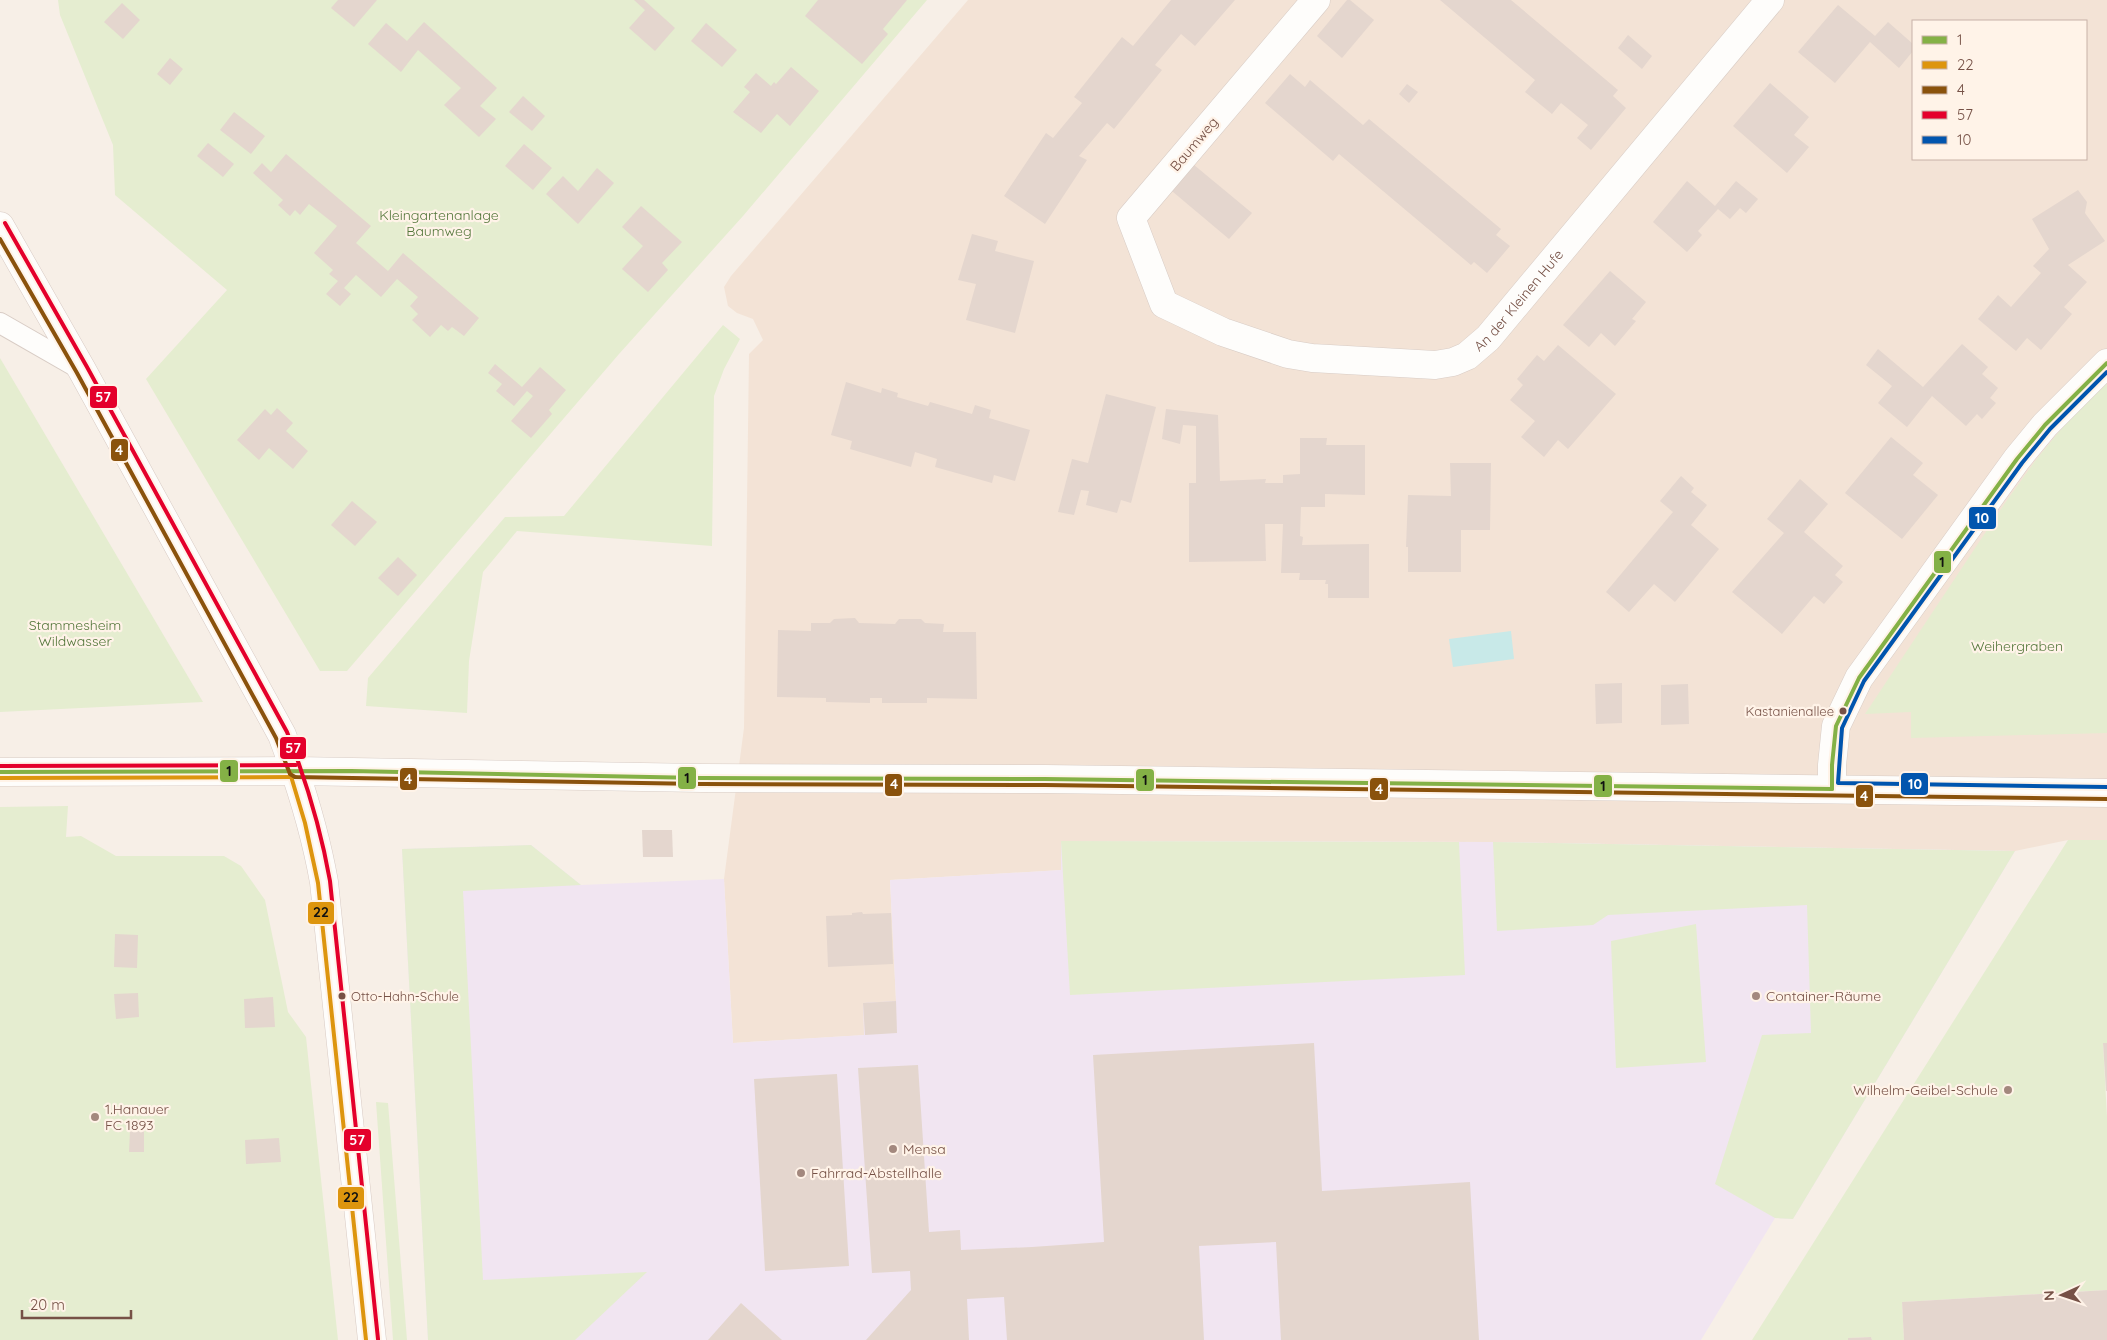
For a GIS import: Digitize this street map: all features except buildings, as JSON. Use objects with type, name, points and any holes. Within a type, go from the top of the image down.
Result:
[{"type":"street","name":"Baumweg","points":[[1164,304],[1131,218],[1316,0]]},
{"type":"street","name":"An der Kleinen Hufe","points":[[1164,304],[1223,332],[1296,355],[1348,361],[1435,365],[1453,362],[1467,356],[1488,338],[1770,0]]},
{"type":"street","points":[[0,226],[82,370],[282,735],[296,772],[311,821],[324,882],[372,1340]]},
{"type":"street","points":[[1832,789],[1832,765],[1836,726],[1859,678],[2017,459],[2045,424],[2107,363]]},
{"type":"street","points":[[0,772],[296,772],[701,778],[1046,779],[2107,793]]},
{"type":"lane","points":[[0,323],[82,370]]},
{"type":"shaded area","points":[[968,0],[2107,0],[2107,840],[2068,840],[2015,851],[1493,842],[1061,841],[1062,870],[890,880],[896,1001],[865,1035],[733,1043],[724,879],[744,728],[749,354],[763,340],[753,319],[737,313],[728,306],[724,287],[731,276]]},
{"type":"shaded area","name":"Otto-Hahn-Schule","points":[[1061,841],[1493,842],[2015,851],[1793,1219],[1775,1218],[1701,1340],[428,1340],[402,849],[531,845],[581,885],[724,879],[733,1043],[864,1035],[863,1003],[896,1001],[890,880],[1061,870]]},
{"type":"green space","name":"Kleingartenanlage Baumweg","points":[[58,0],[927,0],[743,216],[619,354],[347,671],[320,671],[146,379],[227,290],[115,195],[113,145],[60,15]]},
{"type":"green space","points":[[723,325],[740,339],[724,369],[714,396],[712,546],[517,531],[483,572],[469,661],[467,713],[366,706],[368,678],[505,517],[564,516]]},
{"type":"green space","name":"Stammesheim Wildwasser","points":[[0,358],[203,702],[0,712]]},
{"type":"green space","name":"Weihergraben","points":[[2107,383],[2107,733],[1911,738],[1911,712],[1865,714],[2035,461],[2067,422]]},
{"type":"green space","points":[[68,806],[66,837],[81,836],[116,856],[224,856],[241,866],[265,900],[288,1012],[306,1037],[338,1340],[0,1340],[0,807]]},
{"type":"green space","name":"Wilhelm-Geibel-Schule","points":[[2068,840],[2107,840],[2107,1043],[2103,1043],[2107,1117],[2107,1290],[1902,1302],[1904,1340],[1872,1340],[1871,1337],[1849,1338],[1848,1340],[1752,1340]]},
{"type":"green space","points":[[1061,841],[1459,842],[1465,975],[1070,995]]},
{"type":"green space","points":[[1493,842],[2015,851],[1793,1219],[1775,1218],[1715,1184],[1762,1035],[1811,1033],[1807,905],[1608,915],[1593,925],[1497,931]]},
{"type":"green space","points":[[531,845],[581,885],[463,891],[483,1280],[647,1272],[575,1340],[428,1340],[402,849]]},
{"type":"green space","points":[[1696,924],[1706,1062],[1616,1068],[1611,941]]},
{"type":"green space","points":[[376,1102],[388,1103],[407,1340],[393,1340]]},
{"type":"water","points":[[1511,631],[1514,659],[1453,667],[1449,639]]},
{"type":"transit line","name":"57","points":[[5,223],[87,367],[287,732],[300,768],[312,805],[330,881],[378,1339]]},
{"type":"transit line","name":"4","points":[[0,239],[77,373],[276,738],[290,774],[295,777],[701,784],[1045,785],[2107,799]]},
{"type":"transit line","name":"1","points":[[1832,789],[1832,765],[1836,726],[1859,678],[2017,459],[2045,425],[2107,363]]},
{"type":"transit line","name":"10","points":[[2107,372],[2050,429],[2022,463],[1864,681],[1842,728],[1838,783],[2107,787]]},
{"type":"transit line","name":"57","points":[[0,766],[296,765]]},
{"type":"transit line","name":"1","points":[[0,772],[351,771],[701,778],[1045,779],[1832,789]]},
{"type":"transit line","name":"22","points":[[290,773],[305,823],[318,883],[366,1340]]},
{"type":"transit line","name":"22","points":[[0,778],[296,777]]},
{"type":"place","name":"Kastanienallee","points":[[1843,711]]},
{"type":"place","name":"Otto-Hahn-Schule","points":[[342,996]]},
{"type":"place","name":"Container-Räume","points":[[1756,996]]},
{"type":"place","name":"Wilhelm-Geibel-Schule","points":[[2008,1090]]},
{"type":"place","name":"1.Hanauer FC 1893","points":[[95,1117]]},
{"type":"place","name":"Mensa","points":[[893,1149]]},
{"type":"place","name":"Fahrrad-Abstellhalle","points":[[801,1173]]}]
